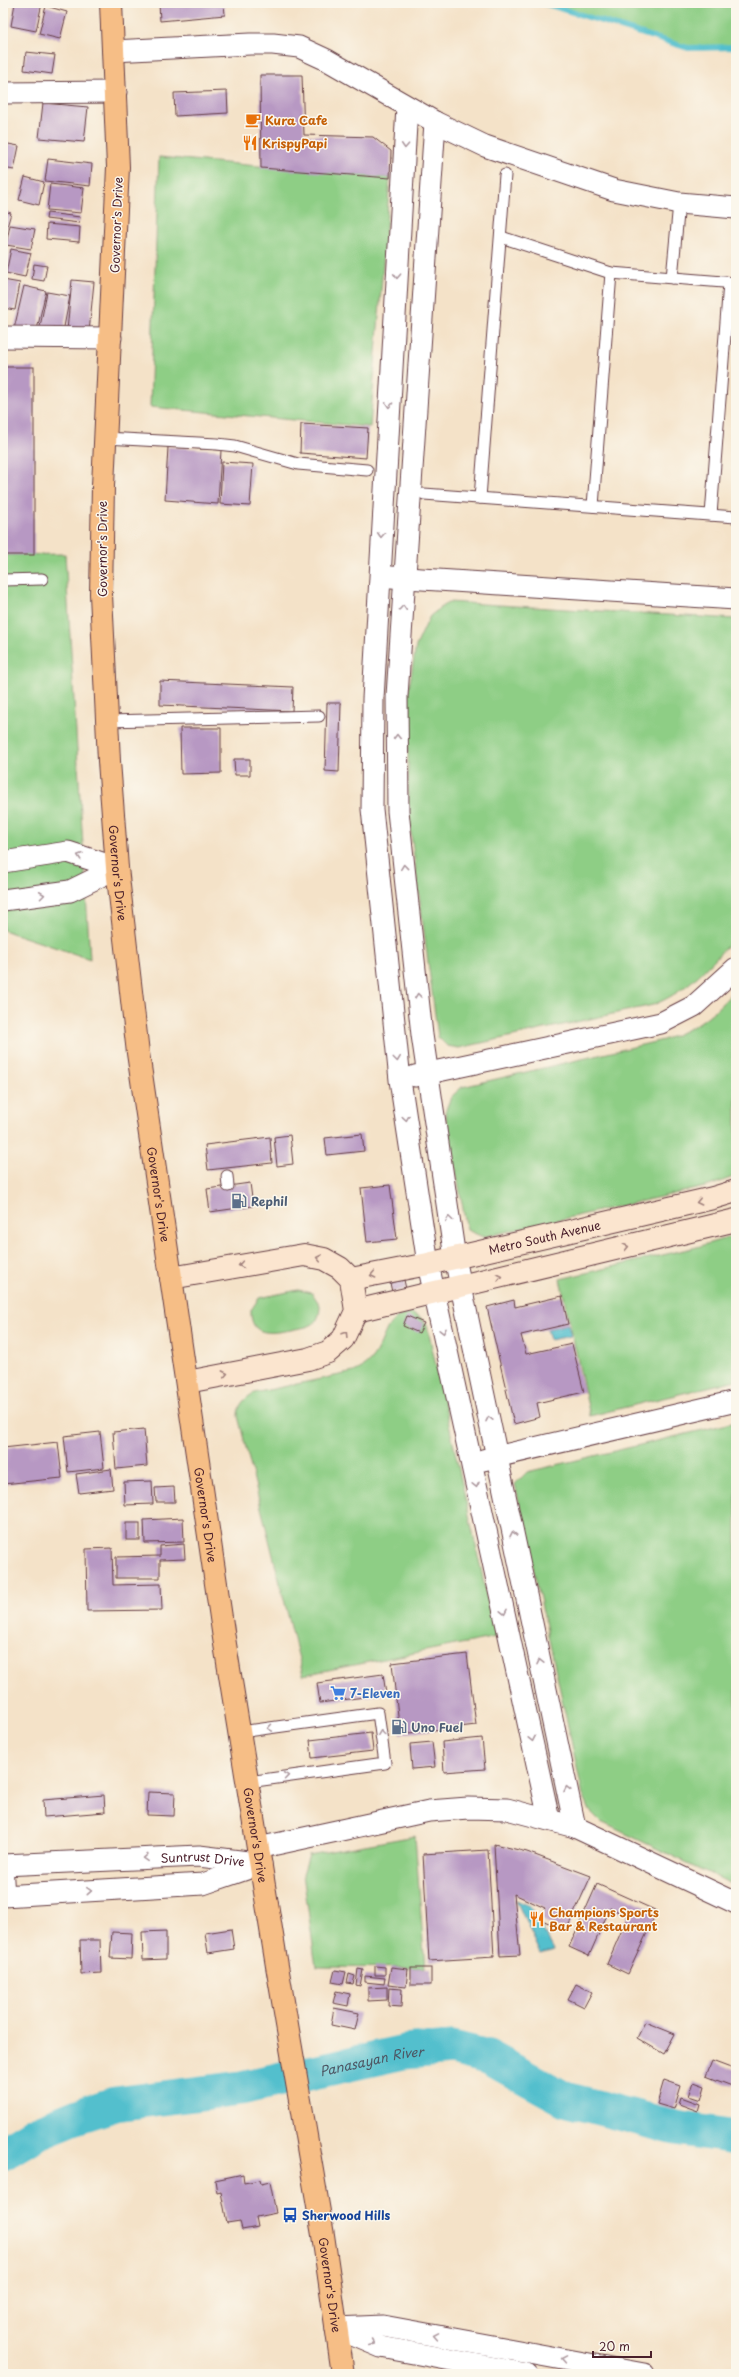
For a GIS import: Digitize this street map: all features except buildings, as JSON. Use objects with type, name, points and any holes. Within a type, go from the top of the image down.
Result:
[{"type":"main road","name":"Governor's Drive","points":[[111,3],[116,92],[118,167],[111,338],[104,438],[101,594],[107,721],[117,868],[138,1053],[171,1278],[259,1856],[308,2142],[343,2374]]},
{"type":"street","points":[[113,51],[250,44],[286,44],[311,52],[434,122],[485,146],[614,190],[680,203],[736,208]]},
{"type":"street","points":[[3,93],[116,92]]},
{"type":"street","points":[[407,107],[372,699],[372,809],[400,1080],[428,1264],[549,1818]]},
{"type":"street","points":[[434,122],[396,696],[398,811],[428,1074],[455,1258],[575,1827]]},
{"type":"street","points":[[3,337],[111,338]]},
{"type":"street","points":[[379,576],[736,599]]},
{"type":"street","points":[[3,862],[68,852],[117,868]]},
{"type":"street","points":[[3,900],[70,891],[117,868]]},
{"type":"street","points":[[400,1080],[661,1022],[694,1006],[736,968]]},
{"type":"street","name":"Metro South Avenue","points":[[351,1279],[455,1258],[713,1198],[736,1191]]},
{"type":"street","points":[[356,1311],[736,1220]]},
{"type":"street","points":[[171,1278],[304,1255],[324,1259],[340,1268],[351,1279],[356,1311],[343,1339],[328,1352],[308,1359],[187,1382]]},
{"type":"street","points":[[471,1462],[736,1401]]},
{"type":"street","points":[[259,1856],[429,1811],[468,1808],[507,1809],[549,1818],[575,1827],[736,1903]]},
{"type":"street","name":"Suntrust Drive","points":[[5,1865],[199,1856],[259,1856]]},
{"type":"street","name":"Suntrust Drive","points":[[6,1896],[203,1884],[259,1856]]},
{"type":"street","points":[[336,2328],[383,2326],[644,2374]]},
{"type":"street","points":[[336,2328],[381,2347],[527,2374]]},
{"type":"lane","points":[[480,498],[505,175]]},
{"type":"lane","points":[[672,278],[680,203]]},
{"type":"lane","points":[[500,237],[611,273],[733,283],[711,515]]},
{"type":"lane","points":[[593,506],[611,273]]},
{"type":"lane","points":[[104,438],[235,446],[298,464],[367,470]]},
{"type":"lane","points":[[424,494],[736,517]]},
{"type":"lane","points":[[3,580],[42,579]]},
{"type":"lane","points":[[107,721],[319,716]]},
{"type":"lane","points":[[240,1732],[378,1713],[385,1763],[248,1782]]},
{"type":"lane","points":[[5,1865],[6,1896]]},
{"type":"green space","points":[[543,3],[736,3],[736,47],[688,48]]},
{"type":"green space","points":[[159,157],[390,178],[370,427],[150,407]]},
{"type":"green space","points":[[65,554],[90,959],[3,930],[3,555]]},
{"type":"green space","points":[[448,602],[736,619],[736,936],[698,976],[678,992],[666,999],[653,1005],[459,1048],[447,1046],[438,1037],[408,811],[408,694],[416,646],[430,616]]},
{"type":"green space","points":[[736,989],[736,1176],[709,1186],[483,1237],[467,1230],[445,1112],[451,1097],[462,1087],[663,1040],[686,1030],[703,1020],[719,1007]]},
{"type":"green space","points":[[736,1235],[736,1380],[590,1416],[560,1279],[697,1247]]},
{"type":"green space","points":[[298,1290],[312,1293],[320,1305],[319,1315],[313,1324],[277,1332],[264,1332],[254,1325],[251,1310],[259,1298]]},
{"type":"green space","points":[[411,1313],[421,1318],[427,1325],[496,1637],[303,1675],[238,1416],[240,1405],[254,1393],[354,1372],[366,1365],[373,1357],[392,1322],[400,1316]]},
{"type":"green space","points":[[736,1422],[736,1886],[601,1822],[590,1811],[583,1795],[515,1484],[527,1472]]},
{"type":"green space","points":[[415,1836],[425,1968],[316,1967],[303,1874],[309,1855]]},
{"type":"water","points":[[568,1324],[571,1336],[550,1340],[547,1329]]},
{"type":"water","points":[[516,1900],[530,1906],[554,1950],[541,1954]]},
{"type":"waterway","points":[[543,3],[688,48],[736,47]]},
{"type":"waterway","name":"Panasayan River","points":[[3,2153],[36,2133],[78,2116],[115,2104],[241,2088],[404,2052],[452,2048],[488,2057],[565,2099],[676,2128],[736,2137]]},
{"type":"place","name":"Kura Cafe","points":[[253,120]]},
{"type":"place","name":"KrispyPapi","points":[[250,143]]},
{"type":"place","name":"Rephil","points":[[239,1201]]},
{"type":"place","name":"7-Eleven","points":[[338,1693]]},
{"type":"place","name":"Uno Fuel","points":[[399,1727]]},
{"type":"place","name":"Champions Sports Bar & Restaurant","points":[[537,1919]]},
{"type":"place","name":"Sherwood Hills","points":[[290,2215]]}]
